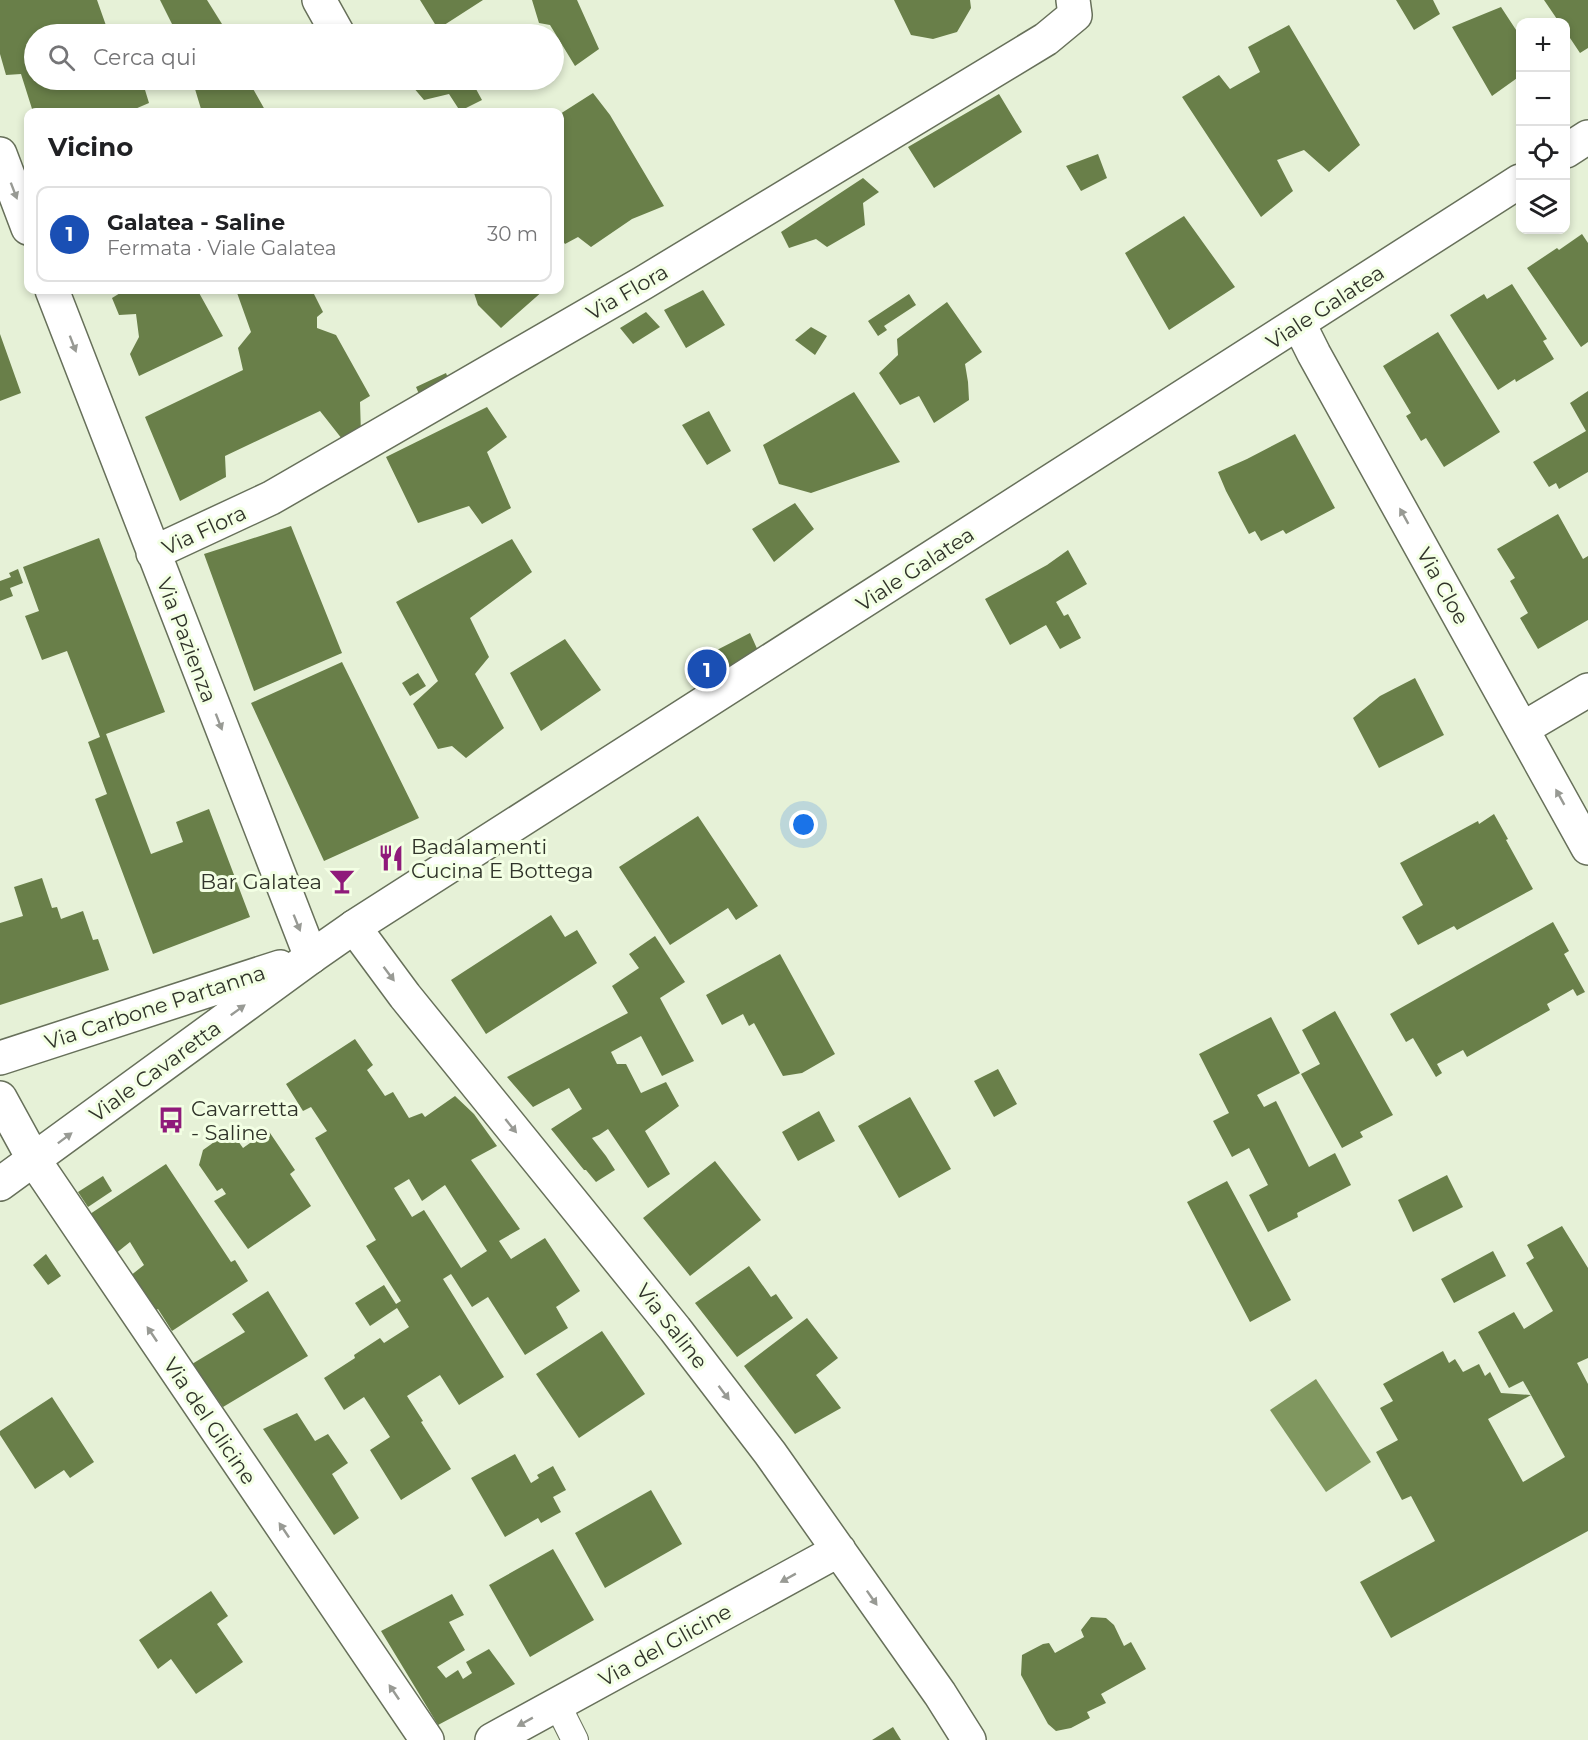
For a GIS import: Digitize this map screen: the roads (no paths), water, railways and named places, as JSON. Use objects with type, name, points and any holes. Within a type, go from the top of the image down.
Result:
[{"type":"street","points":[[319,0],[332,24]]},
{"type":"street","name":"Via Flora","points":[[153,553],[271,498],[644,283],[1046,39],[1075,15],[1073,0]]},
{"type":"street","points":[[1570,149],[1588,137]]},
{"type":"street","points":[[0,154],[24,217]]},
{"type":"street","name":"Viale Galatea","points":[[311,957],[354,927],[1516,184]]},
{"type":"street","name":"Via Pazienza","points":[[54,294],[311,957]]},
{"type":"street","name":"Via Cloe","points":[[1299,324],[1588,848]]},
{"type":"street","points":[[1522,729],[1588,690]]},
{"type":"street","name":"Via Saline","points":[[354,927],[405,996],[675,1329],[770,1453],[940,1694],[969,1740]]},
{"type":"street","name":"Via Carbone Partanna","points":[[0,1058],[311,957]]},
{"type":"street","name":"Viale Cavaretta","points":[[0,1184],[311,957]]},
{"type":"street","name":"Via del Glicine","points":[[0,1098],[34,1161],[427,1740]]},
{"type":"street","name":"Via del Glicine","points":[[492,1740],[839,1550]]},
{"type":"lane","points":[[557,1704],[575,1740]]},
{"type":"place","name":"Galatea - Saline","points":[[707,669]]},
{"type":"place","name":"Badalamenti Cucina E Bottega","points":[[391,858]]},
{"type":"place","name":"Bar Galatea","points":[[342,881]]},
{"type":"place","name":"Cavarretta - Saline","points":[[171,1120]]}]
